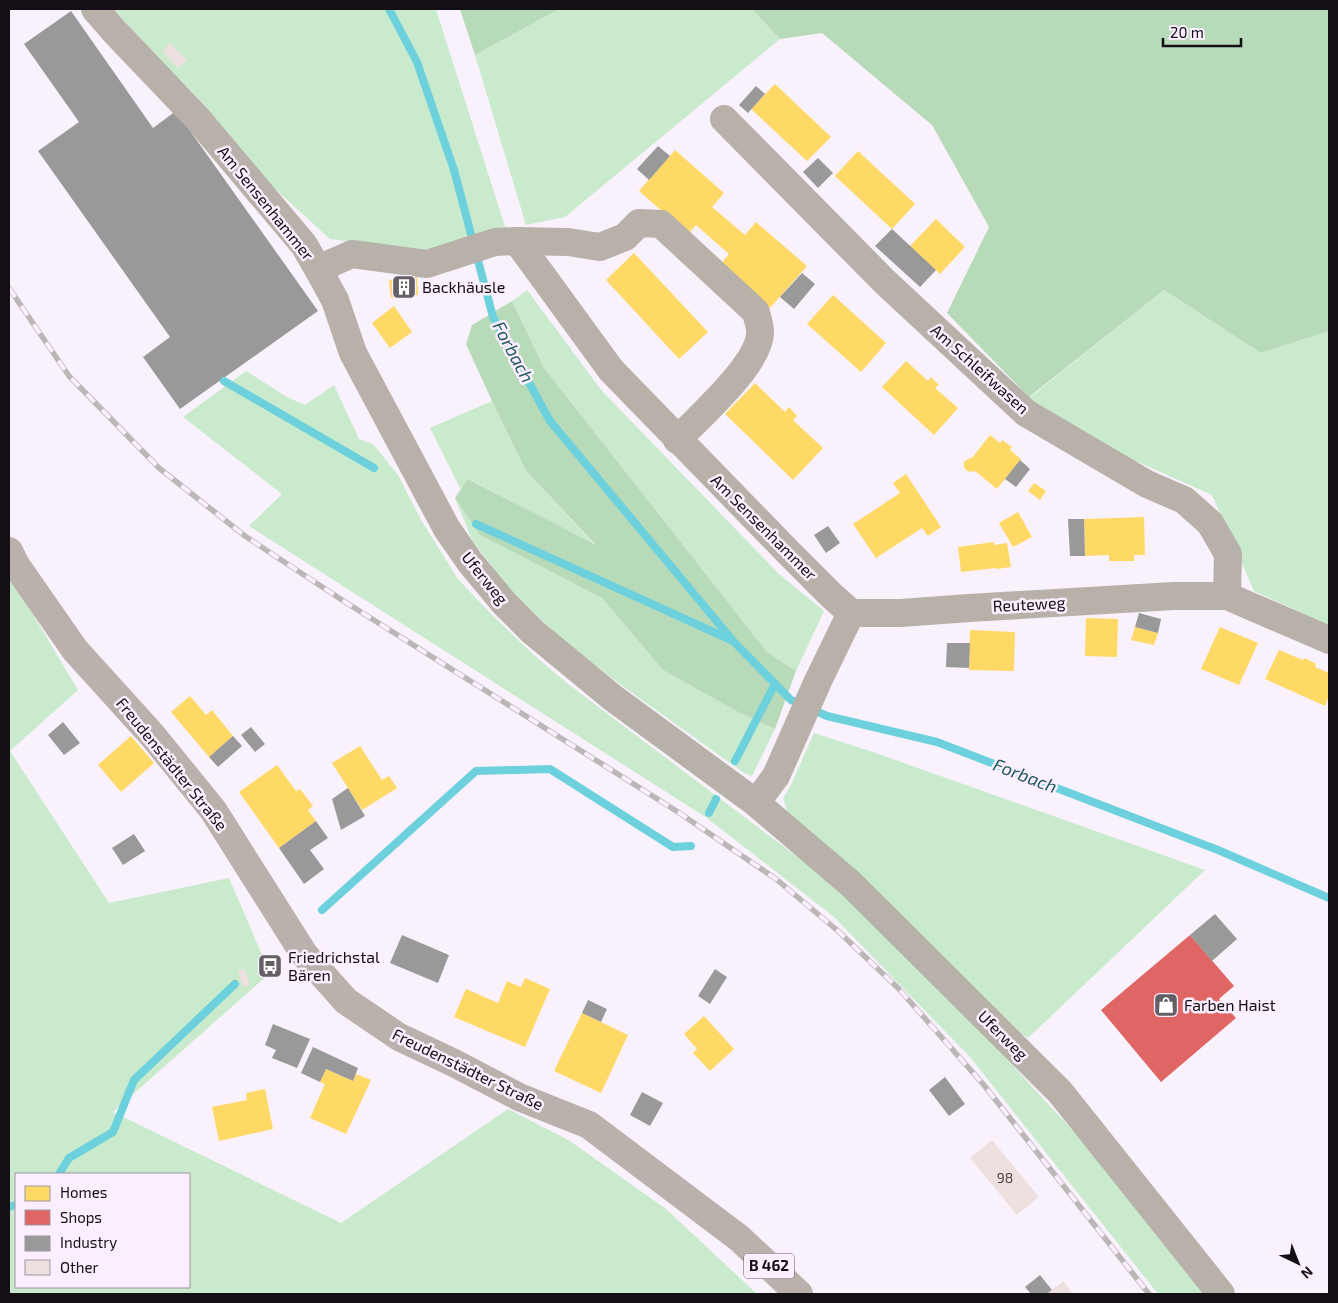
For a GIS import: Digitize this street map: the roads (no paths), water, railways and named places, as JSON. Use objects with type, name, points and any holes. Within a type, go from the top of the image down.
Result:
[{"type":"main road","name":"Freudenstädter Straße","points":[[9,551],[16,565],[75,650],[152,735],[213,810],[304,954],[346,1001],[399,1037],[519,1097],[589,1125],[739,1238],[799,1294]]},
{"type":"street","name":"Am Sensenhammer","points":[[95,9],[198,119],[304,246],[318,269],[352,254],[427,264],[506,241],[568,242],[600,247],[625,237],[639,223],[661,224],[756,312],[761,332],[755,353],[735,381],[678,440]]},
{"type":"street","name":"Am Schleifwasen","points":[[724,119],[885,282],[1026,413],[1148,484],[1184,500],[1210,523],[1228,554],[1227,596]]},
{"type":"street","name":"Am Sensenhammer","points":[[506,241],[611,370],[825,589],[851,613]]},
{"type":"street","name":"Uferweg","points":[[318,269],[335,300],[353,353],[448,529],[470,562],[504,603],[532,632],[613,698],[756,803],[850,884],[1060,1092],[1221,1294]]},
{"type":"street","name":"Reuteweg","points":[[851,613],[901,613],[1174,596],[1227,596],[1329,640]]},
{"type":"street","points":[[756,803],[776,776],[851,613]]},
{"type":"waterway","name":"Forbach","points":[[389,9],[417,62],[454,170],[493,317],[550,421],[734,642],[791,700],[827,716],[937,742],[1218,850],[1329,898]]},
{"type":"waterway","name":"Forbach","points":[[224,381],[374,468]]},
{"type":"waterway","name":"Forbach","points":[[476,524],[731,640]]},
{"type":"waterway","points":[[735,761],[775,684]]},
{"type":"waterway","points":[[322,910],[476,771],[550,769],[673,847],[691,846]]},
{"type":"waterway","points":[[709,813],[716,799]]},
{"type":"waterway","points":[[60,1173],[69,1158],[113,1132],[134,1080],[235,984]]},
{"type":"waterway","points":[[9,1207],[15,1205]]},
{"type":"railway","points":[[9,288],[69,376],[159,468],[245,536],[342,600],[678,812],[776,879],[838,931],[898,988],[983,1084],[1149,1294]]},
{"type":"place","name":"Backhäusle","points":[[404,287]]},
{"type":"place","name":"Friedrichstal Bären","points":[[270,966]]},
{"type":"place","name":"Farben Haist","points":[[1166,1005]]}]
